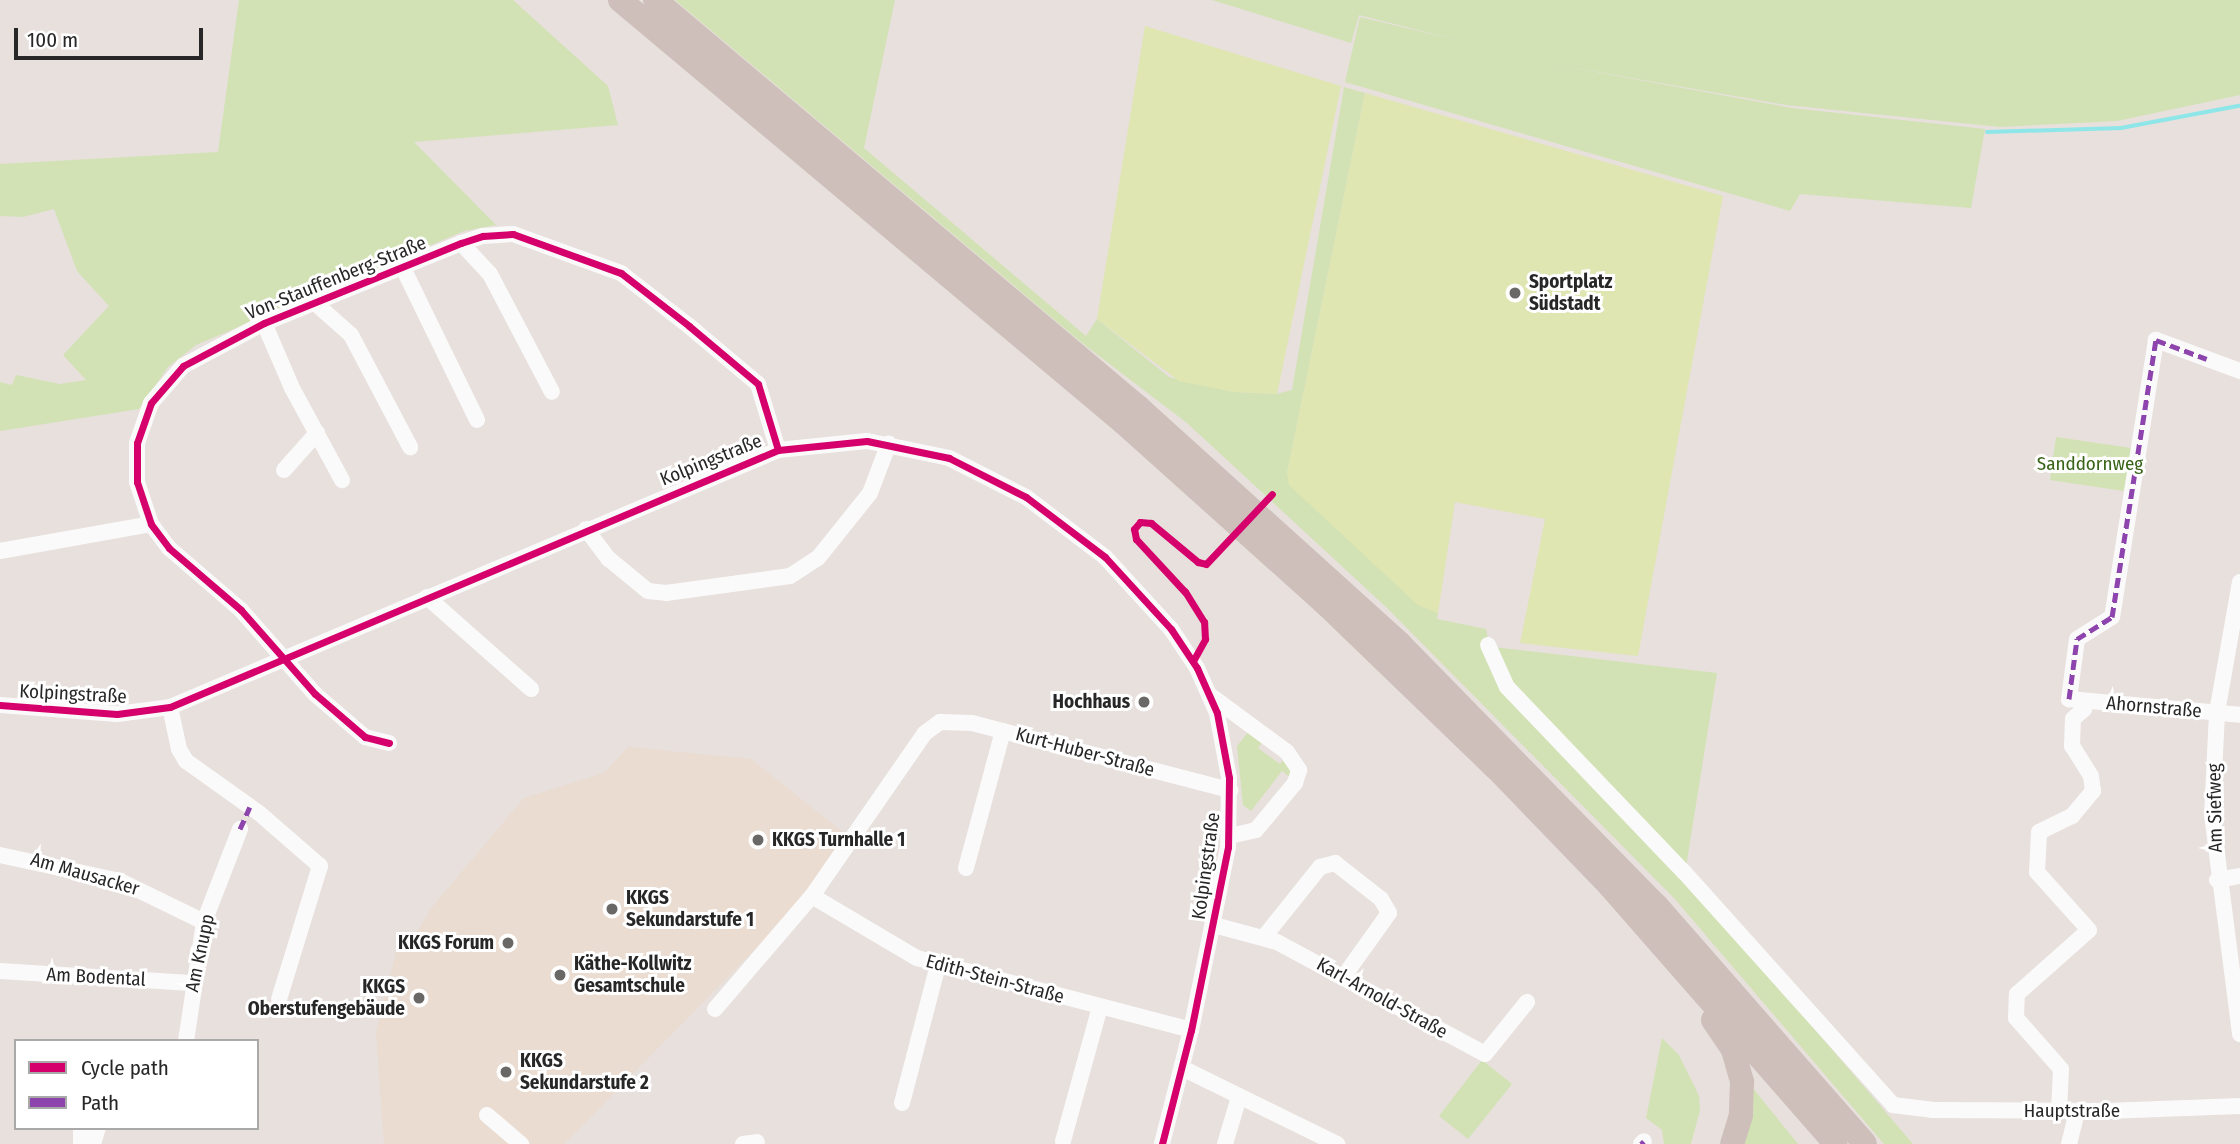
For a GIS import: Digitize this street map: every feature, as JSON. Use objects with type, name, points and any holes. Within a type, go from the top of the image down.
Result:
[{"type":"highway","points":[[620,0],[1124,423],[1270,552],[1496,768],[1643,923],[1836,1144]]},
{"type":"highway","points":[[655,0],[1120,392],[1399,643],[1656,905],[1865,1144]]},
{"type":"highway","points":[[1643,923],[1661,958],[1710,1016],[1738,1061],[1742,1104],[1732,1144]]},
{"type":"street","name":"Von-Stauffenberg-Straße","points":[[388,744],[365,737],[315,694],[241,610],[169,548],[151,524],[138,491],[136,462],[139,433],[151,403],[183,366],[264,323],[461,243],[491,235],[518,235],[594,261],[630,278],[758,384],[778,450]]},
{"type":"street","points":[[461,243],[490,274],[552,392]]},
{"type":"street","points":[[403,268],[477,420]]},
{"type":"street","points":[[315,303],[351,335],[410,447]]},
{"type":"street","points":[[264,323],[342,480]]},
{"type":"street","points":[[2059,1111],[2061,1069],[2016,1018],[2017,994],[2089,930],[2036,872],[2039,832],[2072,816],[2093,791],[2091,776],[2072,746],[2073,719],[2084,709],[2076,700],[2077,639],[2112,617],[2156,340],[2240,371]]},
{"type":"street","points":[[285,470],[317,433]]},
{"type":"street","name":"Kolpingstraße","points":[[0,705],[117,714],[170,707],[778,450],[834,441],[889,443],[938,454],[980,471],[1073,530],[1156,611],[1186,651],[1209,694],[1224,742],[1230,790],[1230,836],[1191,1030],[1162,1144]]},
{"type":"street","points":[[586,529],[608,559],[648,591],[666,593],[790,576],[818,558],[870,493],[889,443]]},
{"type":"street","points":[[0,551],[151,524]]},
{"type":"street","name":"Am Siefweg","points":[[2239,1028],[2217,880],[2212,815],[2217,713],[2240,582]]},
{"type":"street","points":[[427,597],[531,689]]},
{"type":"street","name":"Hauptstraße","points":[[1488,645],[1507,687],[1685,873],[1886,1099],[1905,1109],[2077,1111],[2240,1106]]},
{"type":"street","points":[[1209,694],[1287,752],[1298,770],[1294,783],[1256,830],[1230,836]]},
{"type":"street","name":"Ahornstraße","points":[[2076,700],[2240,715]]},
{"type":"street","points":[[170,707],[178,746],[186,761],[259,813],[320,866],[279,999]]},
{"type":"street","name":"Kurt-Huber-Straße","points":[[812,896],[925,733],[940,722],[961,720],[1230,790]]},
{"type":"street","points":[[966,868],[1003,731]]},
{"type":"street","name":"Am Knupp","points":[[186,1039],[191,982],[204,922],[240,829]]},
{"type":"street","name":"Am Mausacker","points":[[0,855],[111,878],[153,894],[204,922]]},
{"type":"street","points":[[1264,937],[1320,867],[1335,863],[1381,899],[1389,913],[1344,976]]},
{"type":"street","points":[[2217,880],[2240,876]]},
{"type":"street","points":[[715,1009],[812,896]]},
{"type":"street","name":"Edith-Stein-Straße","points":[[812,896],[889,946],[938,965],[1191,1030]]},
{"type":"street","name":"Karl-Arnold-Straße","points":[[1214,925],[1264,937],[1344,976],[1485,1054],[1527,1002]]},
{"type":"street","points":[[902,1102],[938,965]]},
{"type":"street","name":"Am Bodental","points":[[0,971],[191,982]]},
{"type":"street","points":[[1063,1141],[1100,1007]]},
{"type":"street","points":[[1182,1068],[1337,1144]]},
{"type":"street","points":[[1225,1144],[1239,1097]]},
{"type":"street","points":[[2069,1144],[2077,1111]]},
{"type":"street","points":[[486,1115],[521,1144]]},
{"type":"shaded area","name":"Käthe-Kollwitz Gesamtschule","points":[[628,747],[751,759],[850,838],[807,896],[564,1144],[384,1144],[376,1032],[400,938],[410,943],[433,906],[524,798],[604,773]]},
{"type":"green space","points":[[239,0],[513,0],[608,86],[618,125],[414,142],[496,225],[464,231],[196,345],[168,367],[139,409],[0,431],[0,382],[12,385],[16,375],[60,384],[86,380],[63,355],[109,306],[77,271],[54,209],[23,217],[0,216],[0,164],[218,152]]},
{"type":"green space","points":[[675,0],[895,0],[864,148],[1086,336],[1097,319],[1169,377],[1234,392],[1277,394],[1292,390],[1344,87],[1365,93],[1287,473],[1418,605],[1438,613],[1437,619],[1486,629],[1495,671],[1746,949],[1913,1144],[1884,1144],[1674,898],[1386,607],[1187,423],[1082,343]]},
{"type":"green space","points":[[1212,0],[2240,0],[2240,95],[2117,121],[2000,127],[1786,105],[1546,63],[1792,108],[1985,129],[1971,208],[1800,194],[1790,211],[1345,82],[1360,17],[1461,41],[1359,15],[1351,43]]},
{"type":"green space","points":[[1145,26],[1341,86],[1277,394],[1234,392],[1179,381],[1097,319]]},
{"type":"green space","name":"Sportplatz Südstadt","points":[[1365,93],[1723,196],[1638,656],[1520,643],[1545,519],[1455,502],[1438,613],[1418,605],[1289,485],[1287,473]]},
{"type":"green space","name":"Sanddornweg","points":[[2056,437],[2131,448],[2124,491],[2050,480]]},
{"type":"green space","points":[[1493,647],[1717,673],[1686,867],[1516,691]]},
{"type":"green space","points":[[1250,730],[1264,740],[1258,748],[1280,764],[1285,758],[1293,766],[1290,777],[1282,771],[1251,811],[1243,805],[1237,746]]},
{"type":"green space","points":[[1662,1038],[1679,1055],[1699,1096],[1700,1110],[1691,1144],[1664,1144],[1662,1130],[1646,1118]]},
{"type":"green space","points":[[1482,1060],[1512,1084],[1468,1139],[1439,1116]]},
{"type":"green space","points":[[1752,1087],[1798,1144],[1742,1144]]},
{"type":"waterway","points":[[1987,132],[2121,128],[2239,106]]},
{"type":"marked path","points":[[2069,699],[2077,639],[2112,617],[2156,340],[2207,359]]},
{"type":"marked path","points":[[240,829],[250,807]]},
{"type":"marked path","points":[[1641,1144],[1644,1141]]},
{"type":"cycle path","points":[[389,743],[365,737],[315,694],[241,610],[169,548],[151,524],[137,482],[137,443],[151,403],[183,366],[264,323],[461,243],[483,236],[513,234],[621,273],[689,326],[758,384],[778,450]]},
{"type":"cycle path","points":[[0,705],[117,714],[170,707],[778,450],[867,441],[949,458],[1026,497],[1105,557],[1171,629],[1197,668],[1217,713],[1229,778],[1228,847],[1191,1030],[1162,1144]]},
{"type":"cycle path","points":[[1193,661],[1205,639],[1204,622],[1185,592],[1136,539],[1134,529],[1140,522],[1151,523],[1198,562],[1206,564],[1272,494]]},
{"type":"place","name":"Sportplatz Südstadt","points":[[1515,293]]},
{"type":"place","name":"Hochhaus","points":[[1144,702]]},
{"type":"place","name":"KKGS Turnhalle 1","points":[[758,840]]},
{"type":"place","name":"KKGS Sekundarstufe 1","points":[[612,909]]},
{"type":"place","name":"KKGS Forum","points":[[508,943]]},
{"type":"place","name":"Käthe-Kollwitz Gesamtschule","points":[[560,975]]},
{"type":"place","name":"KKGS Oberstufengebäude","points":[[419,998]]},
{"type":"place","name":"KKGS Sekundarstufe 2","points":[[506,1072]]}]
